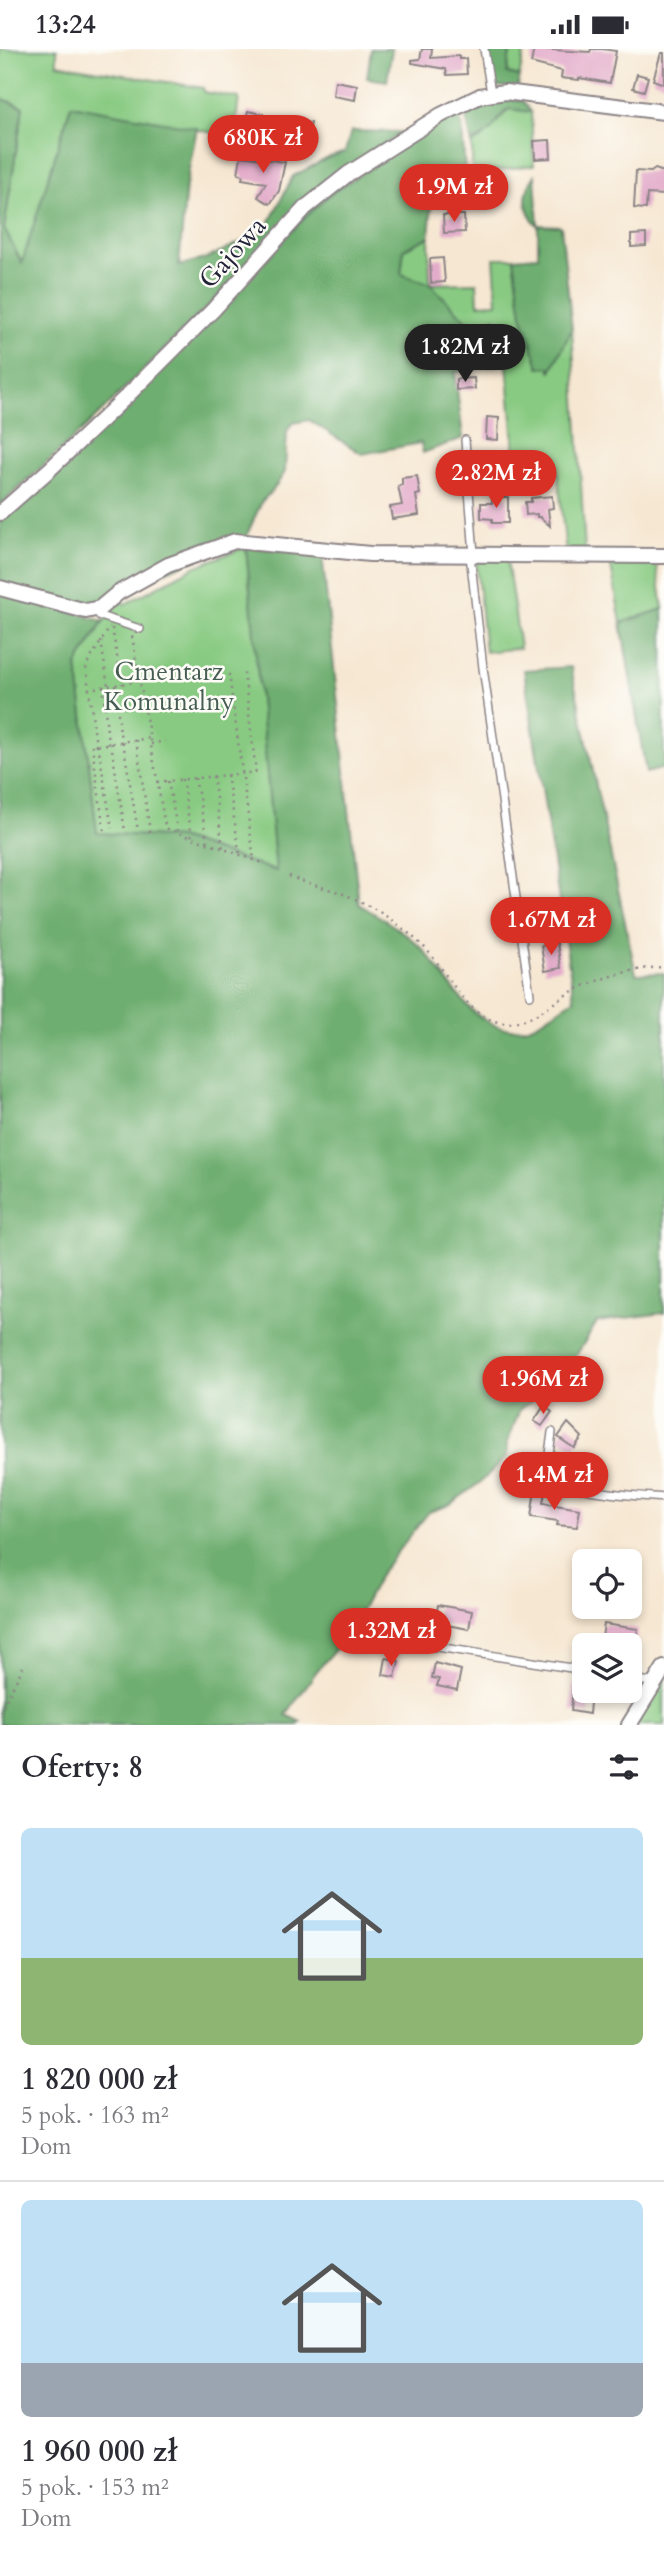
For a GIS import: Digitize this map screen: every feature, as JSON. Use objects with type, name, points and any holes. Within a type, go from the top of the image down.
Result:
[{"type":"street","name":"Gajowa","points":[[0,513],[137,387],[305,208],[348,174],[441,115],[472,99],[491,93],[518,93],[664,112]]},
{"type":"street","points":[[0,588],[86,611],[102,606],[118,593],[168,565],[235,541],[370,554],[664,556]]},
{"type":"street","points":[[629,1725],[664,1668]]},
{"type":"lane","points":[[484,49],[491,93]]},
{"type":"lane","points":[[465,440],[483,668],[530,995]]},
{"type":"lane","points":[[102,606],[97,615],[140,629]]},
{"type":"lane","points":[[552,1432],[549,1460],[552,1476],[557,1482],[572,1487],[664,1498]]},
{"type":"lane","points":[[418,1644],[572,1668]]},
{"type":"lane","points":[[642,1680],[654,1683]]},
{"type":"path","points":[[112,828],[86,666],[113,622]]},
{"type":"path","points":[[113,622],[122,684]]},
{"type":"path","points":[[130,626],[165,826],[263,863]]},
{"type":"path","points":[[101,641],[110,744],[125,831]]},
{"type":"path","points":[[157,782],[257,772],[244,673]]},
{"type":"path","points":[[229,674],[254,860]]},
{"type":"path","points":[[88,689],[140,681]]},
{"type":"path","points":[[115,685],[138,831]]},
{"type":"path","points":[[104,830],[92,746],[150,738]]},
{"type":"path","points":[[136,740],[150,832]]},
{"type":"path","points":[[151,744],[165,741]]},
{"type":"path","points":[[227,775],[240,855]]},
{"type":"path","points":[[213,776],[223,849]]},
{"type":"path","points":[[195,778],[208,843]]},
{"type":"path","points":[[182,779],[192,838]]},
{"type":"path","points":[[168,781],[178,833]]},
{"type":"path","points":[[289,876],[335,891],[375,909],[427,951],[471,1006],[500,1023],[533,1017],[569,993],[607,978],[639,969],[664,967]]},
{"type":"path","points":[[0,1713],[23,1667]]},
{"type":"green space","points":[[0,49],[57,49],[57,64],[203,88],[204,92],[239,98],[234,137],[71,105],[22,264],[4,229],[23,107],[0,98]]},
{"type":"green space","points":[[371,49],[392,49],[387,81],[367,78]]},
{"type":"green space","points":[[487,49],[507,49],[510,52],[507,73],[519,77],[518,88],[493,86]]},
{"type":"green space","points":[[507,49],[525,49],[519,77],[507,74],[510,52]]},
{"type":"green space","points":[[501,97],[523,101],[531,112],[509,109],[505,111],[491,130],[472,144],[464,109]]},
{"type":"green space","points":[[0,98],[23,107],[4,229],[22,263],[71,105],[197,128],[186,185],[179,266],[207,258],[265,231],[293,176],[345,152],[351,131],[401,132],[217,297],[87,426],[0,505]]},
{"type":"green space","points":[[509,109],[531,112],[534,165],[472,174],[472,144],[483,137]]},
{"type":"green space","points":[[457,114],[462,125],[465,174],[448,171],[433,191],[429,237],[404,249],[401,274],[430,284],[479,333],[494,318],[507,363],[455,372],[463,438],[423,453],[421,443],[362,454],[309,420],[293,423],[287,431],[285,472],[262,501],[246,537],[89,605],[0,583],[0,521],[84,447],[160,372],[292,230],[329,195],[449,115]]},
{"type":"green space","points":[[535,175],[538,225],[561,226],[572,329],[550,372],[550,367],[539,367],[522,315],[514,258],[538,256],[538,226],[529,214],[526,202],[528,189]]},
{"type":"green space","points":[[429,237],[430,284],[401,275],[404,249]]},
{"type":"green space","points":[[494,258],[514,258],[522,315],[551,371],[572,329],[585,552],[566,553],[557,466],[516,466],[507,363],[494,319],[479,333],[430,284],[477,283],[478,304],[497,303]]},
{"type":"green space","name":"Cmentarz Komunalny","points":[[246,547],[276,871],[179,838],[97,833],[77,665],[117,600],[125,604],[194,567]]},
{"type":"green space","points":[[246,547],[322,554],[359,904],[418,945],[480,1017],[494,1025],[510,1029],[534,1025],[574,999],[524,670],[571,667],[636,974],[664,973],[664,1313],[597,1322],[559,1383],[520,1409],[507,1444],[507,1456],[482,1481],[449,1505],[429,1512],[382,1571],[350,1632],[316,1672],[286,1715],[301,1722],[298,1725],[0,1725],[0,590],[103,621],[77,665],[97,833],[179,838],[276,871]]},
{"type":"green space","points":[[507,559],[520,648],[485,652],[476,561]]},
{"type":"green space","points":[[656,560],[663,609],[621,623],[610,561]]},
{"type":"green space","points":[[663,609],[664,768],[646,773],[621,623]]},
{"type":"green space","points":[[664,1675],[664,1725],[632,1725]]},
{"type":"building","points":[[422,49],[432,49],[431,58],[459,56],[459,59],[466,59],[467,74],[447,75],[446,69],[412,63],[412,60],[420,59]]},
{"type":"building","points":[[534,49],[616,51],[610,83],[561,78],[562,71],[531,63]]},
{"type":"building","points":[[661,53],[664,53],[664,84],[653,80]]},
{"type":"building","points":[[637,74],[648,77],[644,91],[633,88]]},
{"type":"building","points":[[335,81],[357,85],[355,100],[333,96]]},
{"type":"building","points":[[248,111],[263,114],[258,134],[243,131]]},
{"type":"building","points":[[288,119],[311,123],[307,142],[285,137]]},
{"type":"building","points":[[550,140],[551,158],[535,159],[534,141]]},
{"type":"building","points":[[241,156],[285,162],[279,191],[270,204],[258,197],[266,183],[242,179],[243,175],[238,174]]},
{"type":"building","points":[[655,169],[664,172],[664,195],[647,194],[646,209],[634,208],[636,171],[651,172]]},
{"type":"building","points":[[443,215],[464,215],[465,232],[444,233]]},
{"type":"building","points":[[646,234],[646,246],[631,247],[631,235]]},
{"type":"building","points":[[443,258],[445,282],[431,283],[430,259]]},
{"type":"building","points":[[474,378],[475,389],[456,390],[456,379]]},
{"type":"building","points":[[487,417],[499,418],[498,440],[486,439]]},
{"type":"building","points":[[417,476],[419,515],[392,519],[390,507],[402,505],[398,486],[402,485],[402,478]]},
{"type":"building","points":[[552,496],[553,508],[548,509],[550,526],[537,517],[537,514],[526,515],[525,502],[531,502],[531,498]]},
{"type":"building","points":[[492,497],[508,497],[508,523],[492,523],[492,519],[481,518],[481,503],[492,503]]},
{"type":"building","points":[[557,943],[561,968],[545,971],[541,946]]},
{"type":"building","points":[[544,1406],[552,1412],[542,1426],[534,1421]]},
{"type":"building","points":[[568,1423],[582,1437],[574,1448],[558,1437]]},
{"type":"building","points":[[535,1490],[545,1492],[543,1503],[580,1509],[577,1527],[557,1525],[558,1521],[531,1517]]},
{"type":"building","points":[[438,1605],[472,1611],[469,1629],[435,1623]]},
{"type":"building","points":[[604,1624],[638,1629],[637,1633],[603,1633]]},
{"type":"building","points":[[386,1658],[399,1661],[395,1677],[383,1675]]},
{"type":"building","points":[[435,1663],[461,1670],[457,1690],[437,1686],[439,1679],[432,1678]]},
{"type":"building","points":[[572,1698],[572,1703],[590,1703],[589,1714],[571,1711]]}]
